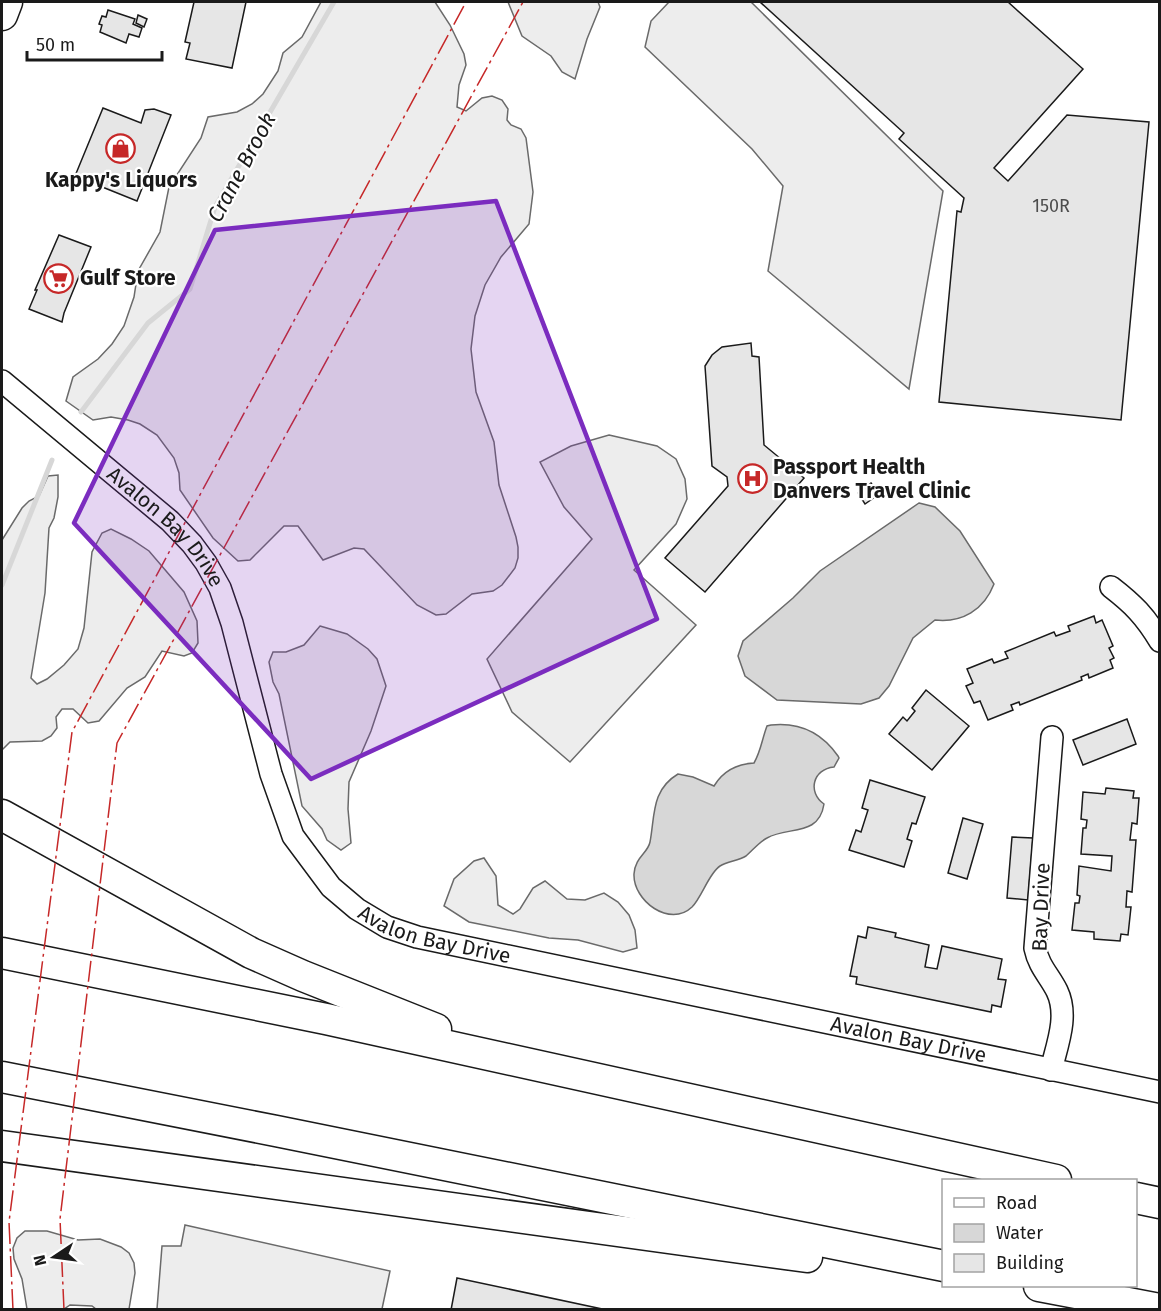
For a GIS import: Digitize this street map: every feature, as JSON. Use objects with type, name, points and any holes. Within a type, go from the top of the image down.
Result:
[{"type":"highway","points":[[2,15],[7,2]]},
{"type":"highway","points":[[2,815],[261,958],[525,1064]]},
{"type":"highway","points":[[2,953],[211,994],[1051,1179]]},
{"type":"highway","points":[[2,1077],[942,1266]]},
{"type":"highway","points":[[2,1146],[942,1275]]},
{"type":"highway","points":[[1137,1198],[1160,1203]]},
{"type":"highway","points":[[1026,1287],[1083,1294]]},
{"type":"highway","points":[[1044,1287],[1160,1309]]},
{"type":"street","name":"Avalon Bay Drive","points":[[2,381],[170,521],[206,563],[220,588],[232,623],[271,774],[293,836],[331,887],[357,909],[387,927],[417,937],[1160,1092]]},
{"type":"street","points":[[1111,587],[1134,605],[1160,641]]},
{"type":"street","name":"Bay Drive","points":[[1051,1070],[1063,1019],[1062,1003],[1057,990],[1038,962],[1035,948],[1052,737]]},
{"type":"highlighted area","points":[[496,201],[657,619],[311,779],[74,523],[215,230]]},
{"type":"shaded area","points":[[321,2],[435,2],[450,25],[464,54],[466,65],[459,85],[457,107],[466,111],[482,98],[492,96],[502,100],[508,109],[507,120],[511,125],[521,129],[526,138],[533,192],[529,224],[501,257],[485,285],[475,316],[471,349],[476,392],[494,442],[499,485],[516,537],[518,558],[515,568],[502,585],[493,591],[472,594],[446,614],[436,615],[417,605],[364,549],[354,548],[323,560],[298,526],[284,526],[250,560],[238,561],[213,538],[180,490],[179,473],[174,458],[157,435],[140,424],[128,420],[111,417],[93,420],[66,401],[73,377],[98,359],[124,326],[134,297],[138,271],[160,232],[169,187],[201,138],[208,117],[237,112],[252,104],[263,94],[278,71],[283,53],[302,37]]},
{"type":"shaded area","points":[[508,2],[598,2],[600,7],[575,79],[562,72],[551,56],[522,36]]},
{"type":"shaded area","points":[[669,2],[751,2],[943,191],[909,389],[768,271],[783,186],[752,149],[645,47],[651,21]]},
{"type":"shaded area","points":[[609,435],[657,446],[676,459],[685,479],[687,499],[676,524],[634,570],[696,625],[570,762],[512,712],[487,659],[592,539],[564,507],[540,462],[571,446]]},
{"type":"shaded area","points":[[58,475],[58,497],[54,518],[49,528],[45,593],[31,678],[37,684],[47,679],[78,649],[84,628],[92,552],[102,533],[111,529],[149,551],[184,592],[197,621],[198,643],[192,653],[184,656],[162,651],[145,677],[127,688],[99,721],[88,723],[73,709],[62,709],[56,717],[57,728],[51,736],[42,741],[10,742],[2,750],[2,540],[22,508],[39,496],[48,476]]},
{"type":"shaded area","points":[[320,626],[347,634],[368,649],[377,659],[386,686],[371,731],[349,782],[348,809],[351,843],[341,850],[327,840],[322,829],[302,806],[279,694],[273,682],[269,662],[273,652],[286,652],[304,645]]},
{"type":"shaded area","points":[[484,858],[496,876],[498,905],[513,914],[520,909],[533,888],[545,881],[567,899],[585,900],[604,893],[618,902],[629,915],[635,930],[637,948],[623,952],[578,940],[549,938],[469,922],[444,906],[454,879],[474,861]]},
{"type":"shaded area","points":[[185,1225],[390,1271],[382,1309],[157,1309],[162,1246],[181,1246]]},
{"type":"shaded area","points":[[25,1231],[47,1231],[78,1240],[100,1239],[121,1247],[129,1253],[134,1263],[135,1273],[129,1309],[96,1309],[92,1306],[70,1305],[64,1309],[27,1309],[22,1279],[14,1259],[13,1248],[17,1238]]},
{"type":"water","points":[[919,503],[935,507],[960,531],[994,584],[978,608],[963,617],[935,620],[913,638],[889,686],[879,698],[861,704],[777,700],[745,676],[738,656],[743,641],[793,598],[820,571]]},
{"type":"water","points":[[791,725],[809,731],[825,741],[839,758],[834,767],[817,776],[815,793],[824,804],[816,822],[802,829],[775,834],[746,856],[720,866],[712,874],[696,903],[683,913],[664,913],[654,908],[640,894],[635,884],[634,874],[637,863],[649,846],[656,804],[663,788],[678,774],[693,777],[714,786],[731,769],[754,763],[767,726]]},
{"type":"building","points":[[194,2],[246,2],[232,68],[186,59],[190,43],[185,42]]},
{"type":"building","points":[[760,2],[1008,2],[1083,69],[994,168],[1008,181],[1067,115],[1149,122],[1121,420],[939,402],[957,211],[961,212],[964,198],[899,139],[904,133]]},
{"type":"building","points":[[108,10],[135,19],[133,24],[142,28],[139,37],[129,34],[126,43],[100,32],[102,25],[99,24],[102,16],[106,17]]},
{"type":"building","points":[[138,15],[147,19],[144,27],[136,23]]},
{"type":"building","name":"Kappy's Liquors","points":[[103,108],[141,123],[145,110],[154,109],[171,115],[137,201],[75,176]]},
{"type":"building","name":"Gulf Store","points":[[59,235],[91,247],[62,322],[29,309]]},
{"type":"building","points":[[751,343],[752,356],[759,357],[764,445],[804,478],[705,592],[665,558],[728,486],[727,477],[712,466],[705,366],[712,355],[722,347]]},
{"type":"building","points":[[871,483],[879,494],[865,504],[858,493]]},
{"type":"building","points":[[1094,616],[1096,623],[1102,620],[1113,646],[1109,648],[1114,658],[1110,660],[1113,668],[1089,678],[1088,674],[1081,677],[1082,680],[1020,705],[1019,702],[1011,705],[1013,710],[988,720],[980,701],[974,703],[966,686],[973,683],[967,669],[992,659],[994,663],[1008,658],[1005,652],[1054,632],[1056,636],[1070,631],[1068,626]]},
{"type":"building","points":[[926,690],[969,726],[932,770],[889,734],[903,717],[907,721],[915,711],[912,708]]},
{"type":"building","points":[[1127,719],[1136,744],[1083,765],[1073,740]]},
{"type":"building","points":[[870,780],[925,797],[916,824],[912,823],[907,839],[912,841],[904,867],[849,850],[856,830],[861,832],[868,810],[862,808]]},
{"type":"building","points":[[1106,788],[1134,791],[1133,798],[1139,798],[1137,824],[1132,823],[1130,840],[1136,840],[1132,892],[1127,891],[1126,907],[1131,907],[1128,935],[1121,934],[1120,941],[1094,939],[1094,932],[1072,930],[1075,903],[1079,903],[1080,896],[1077,895],[1079,866],[1111,871],[1112,856],[1081,854],[1083,828],[1086,828],[1087,820],[1081,819],[1083,792],[1105,794]]},
{"type":"building","points":[[963,818],[983,824],[967,879],[948,873]]},
{"type":"building","points":[[1012,837],[1033,838],[1028,900],[1007,898]]},
{"type":"building","points":[[868,927],[896,933],[895,937],[929,945],[925,967],[937,969],[942,946],[1002,959],[998,979],[1006,980],[1001,1007],[992,1005],[991,1012],[856,984],[857,977],[850,976],[858,936],[866,938]]},
{"type":"building","points":[[457,1278],[607,1310],[451,1310]]},
{"type":"waterway","name":"Crane Brook","points":[[81,412],[148,323],[190,289],[215,207],[334,2]]},
{"type":"waterway","name":"Crane Brook","points":[[2,585],[52,460]]},
{"type":"power","points":[[13,1310],[9,1222],[72,732],[466,2]]},
{"type":"power","points":[[64,1310],[60,1219],[117,743],[523,2]]},
{"type":"place","name":"Kappy's Liquors","points":[[121,149]]},
{"type":"place","name":"Gulf Store","points":[[59,278]]},
{"type":"place","name":"Passport Health Danvers Travel Clinic","points":[[752,479]]}]
